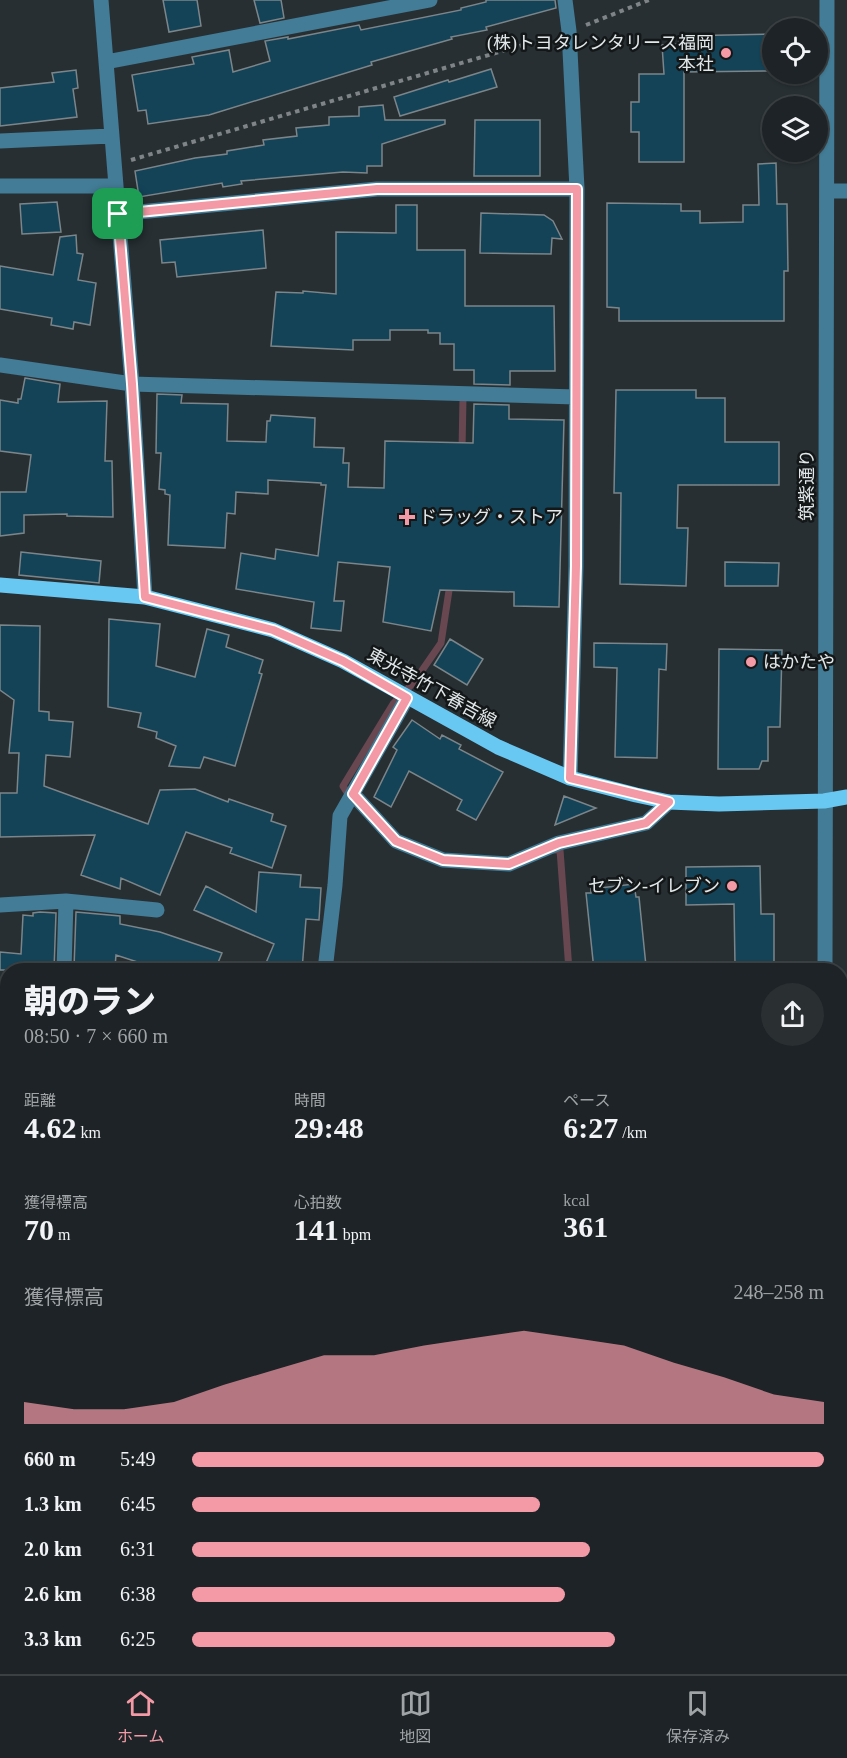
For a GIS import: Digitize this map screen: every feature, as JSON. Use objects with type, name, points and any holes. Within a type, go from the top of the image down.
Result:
[{"type":"main road","name":"東光寺竹下春吉線","points":[[0,585],[145,597],[273,630],[343,661],[498,747],[570,778],[669,802],[719,804],[824,801],[847,797]]},
{"type":"street","points":[[101,0],[132,384],[145,597]]},
{"type":"street","points":[[106,62],[430,0]]},
{"type":"street","points":[[565,0],[569,31],[577,189],[576,566],[570,778]]},
{"type":"street","name":"筑紫通り","points":[[825,963],[827,0]]},
{"type":"street","points":[[0,141],[111,136]]},
{"type":"street","points":[[0,186],[115,186]]},
{"type":"street","points":[[118,214],[377,189],[577,189]]},
{"type":"street","points":[[828,191],[847,191]]},
{"type":"street","points":[[0,364],[132,384],[576,397]]},
{"type":"street","points":[[326,963],[340,816],[407,698]]},
{"type":"street","points":[[353,794],[396,841],[443,860],[509,864],[559,843],[646,823],[669,802]]},
{"type":"street","points":[[64,963],[66,901]]},
{"type":"street","points":[[0,905],[66,901],[158,910]]},
{"type":"path","points":[[114,165],[569,31],[649,0]]},
{"type":"building","points":[[163,0],[197,0],[201,26],[169,32]]},
{"type":"building","points":[[254,0],[281,0],[284,18],[260,23]]},
{"type":"building","points":[[486,0],[555,0],[556,8],[486,27],[487,30],[451,37],[452,39],[371,62],[372,65],[209,115],[148,124],[146,110],[138,111],[132,75],[194,64],[192,57],[229,50],[233,72],[270,61],[265,41],[288,37],[288,39],[359,25],[361,30],[461,10],[461,8],[486,2]]},
{"type":"building","points":[[762,34],[762,71],[684,72],[684,162],[639,162],[639,132],[631,132],[631,102],[639,102],[639,74],[664,74],[662,45],[679,44],[679,36]]},
{"type":"building","points":[[491,69],[497,87],[400,116],[394,97]]},
{"type":"building","points":[[76,70],[78,88],[73,89],[77,117],[0,126],[0,88],[54,82],[52,73]]},
{"type":"building","points":[[383,105],[385,120],[445,120],[445,124],[382,144],[382,166],[367,166],[367,173],[343,172],[241,181],[242,184],[223,187],[222,183],[139,197],[135,171],[264,145],[263,140],[297,136],[296,128],[329,125],[329,117],[359,116],[359,107]]},
{"type":"building","points":[[475,120],[540,120],[540,176],[474,176]]},
{"type":"building","points":[[776,163],[777,204],[787,204],[788,271],[784,271],[784,321],[619,321],[619,308],[607,307],[607,203],[681,204],[681,211],[700,211],[700,223],[743,222],[743,205],[759,205],[758,164]]},
{"type":"building","points":[[57,202],[61,232],[22,234],[20,204]]},
{"type":"building","points":[[396,205],[417,205],[417,250],[465,250],[465,306],[554,306],[555,371],[510,371],[510,385],[474,384],[474,370],[454,370],[454,344],[440,344],[440,333],[428,333],[428,330],[390,330],[390,340],[353,340],[353,350],[271,346],[276,292],[303,293],[303,291],[336,294],[336,232],[396,233]]},
{"type":"building","points":[[481,213],[544,215],[553,221],[562,239],[552,238],[551,254],[480,253]]},
{"type":"building","points":[[263,230],[266,268],[177,277],[175,262],[162,263],[160,240]]},
{"type":"building","points":[[76,235],[77,253],[83,254],[78,280],[96,283],[90,325],[74,322],[73,329],[51,325],[52,318],[0,309],[0,266],[53,275],[60,237]]},
{"type":"building","points":[[25,378],[60,384],[58,402],[107,401],[105,461],[112,461],[113,517],[67,516],[67,514],[24,515],[24,533],[0,536],[0,492],[26,492],[31,455],[0,451],[0,400],[18,403],[18,399],[21,399]]},
{"type":"building","points":[[616,390],[696,390],[696,398],[725,398],[725,442],[779,442],[779,485],[678,485],[677,528],[688,528],[686,586],[620,584],[621,493],[614,493]]},
{"type":"building","points":[[157,394],[182,395],[181,403],[228,404],[227,441],[266,442],[267,421],[270,421],[271,415],[315,418],[314,447],[344,448],[343,463],[349,463],[348,487],[384,488],[385,441],[473,443],[474,404],[509,405],[509,419],[564,420],[559,607],[514,606],[514,592],[440,590],[431,631],[383,622],[390,567],[338,562],[334,601],[344,601],[341,631],[311,628],[314,602],[236,589],[241,553],[275,559],[276,549],[318,556],[326,485],[268,480],[268,494],[236,492],[235,514],[227,513],[225,548],[168,545],[170,495],[165,494],[165,490],[159,489],[161,453],[156,453]]},
{"type":"building","points":[[21,552],[101,561],[99,583],[19,575]]},
{"type":"building","points":[[725,562],[779,563],[778,586],[725,586]]},
{"type":"building","points":[[109,619],[160,624],[156,666],[195,677],[207,629],[229,635],[226,647],[263,660],[259,673],[262,674],[235,766],[204,757],[200,768],[169,766],[176,746],[156,738],[157,732],[138,727],[141,713],[108,707]]},
{"type":"building","points":[[0,625],[40,626],[39,711],[49,712],[49,720],[73,722],[70,757],[46,755],[44,786],[148,824],[160,790],[195,789],[228,802],[229,799],[273,814],[271,821],[286,826],[272,868],[230,853],[232,848],[186,832],[160,895],[121,878],[120,889],[81,875],[95,835],[0,837],[0,793],[17,793],[19,753],[9,753],[14,700],[0,690]]},
{"type":"building","points":[[450,639],[483,659],[467,685],[434,665]]},
{"type":"building","points":[[594,643],[667,644],[666,670],[659,669],[657,758],[615,757],[617,668],[594,667]]},
{"type":"building","points":[[719,649],[782,650],[780,727],[768,727],[768,761],[762,761],[759,769],[718,769]]},
{"type":"building","points":[[412,720],[440,739],[442,735],[461,745],[459,749],[503,772],[476,820],[457,810],[462,800],[409,771],[391,807],[374,797],[397,750],[393,747]]},
{"type":"building","points":[[564,796],[596,808],[555,825]]},
{"type":"building","points":[[760,866],[761,914],[774,914],[774,963],[735,963],[734,904],[686,905],[686,867]]},
{"type":"building","points":[[259,872],[301,875],[300,887],[321,888],[319,920],[306,919],[303,963],[266,963],[274,944],[194,910],[206,886],[256,912]]},
{"type":"building","points":[[634,884],[636,897],[639,897],[646,963],[593,963],[586,893],[591,893],[591,889]]},
{"type":"building","points":[[76,912],[120,916],[120,924],[160,932],[222,953],[218,963],[141,963],[116,955],[115,963],[74,963]]},
{"type":"building","points":[[33,913],[56,913],[54,963],[0,963],[0,952],[21,954],[23,915],[33,916]]},
{"type":"waterway","points":[[462,450],[463,398]]},
{"type":"waterway","points":[[350,797],[343,786],[393,704],[414,682],[441,643],[450,584]]},
{"type":"waterway","points":[[554,850],[560,850],[568,963]]},
{"type":"place","name":"(株)トヨタレンタリース福岡 本社","points":[[726,53]]},
{"type":"place","name":"ドラッグ・ストア","points":[[407,517]]},
{"type":"place","name":"はかたや","points":[[751,662]]},
{"type":"place","name":"セブン-イレブン","points":[[732,886]]},
{"type":"route","points":[[377,189],[577,189],[576,566],[570,778],[669,802],[646,823],[559,843],[509,864],[443,860],[396,841],[353,794],[407,698],[343,661],[273,630],[145,597],[132,384],[118,214],[377,189]]}]
